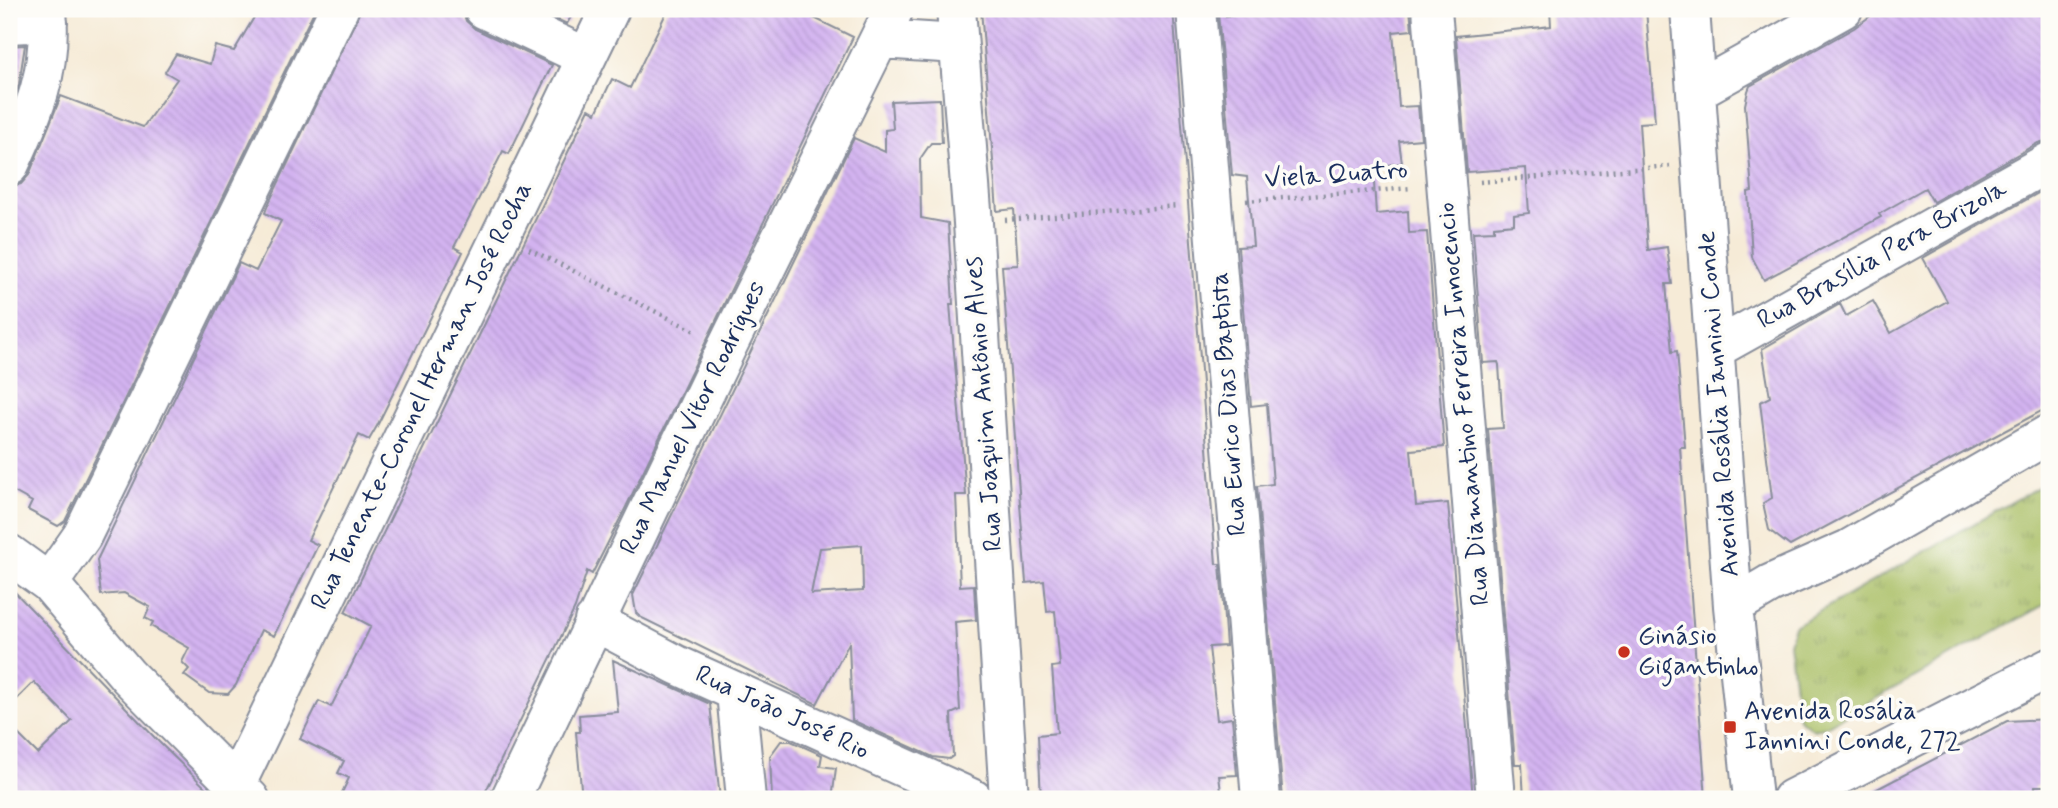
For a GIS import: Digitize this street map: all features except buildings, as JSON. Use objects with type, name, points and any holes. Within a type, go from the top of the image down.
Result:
[{"type":"street","points":[[49,583],[82,536],[339,9]]},
{"type":"street","points":[[484,9],[586,57]]},
{"type":"street","name":"Rua Tenente-Coronel Herman José Rocha","points":[[243,792],[499,236],[610,9]]},
{"type":"street","name":"Rua Eurico Dias Baptista","points":[[1196,9],[1261,799]]},
{"type":"street","name":"Rua Diamantino Ferreira Innocencio","points":[[1432,9],[1496,799]]},
{"type":"street","name":"Avenida Rosália Iannini Conde","points":[[1690,9],[1734,606],[1753,799]]},
{"type":"street","points":[[1696,91],[1843,9]]},
{"type":"street","points":[[9,24],[48,15],[45,80],[9,166]]},
{"type":"street","name":"Rua Manuel Vitor Rodrigues","points":[[510,799],[727,347],[887,24],[957,27]]},
{"type":"street","name":"Rua Joaquim Antônio Alves","points":[[957,27],[973,223],[1009,799]]},
{"type":"street","name":"Rua Brasília Pera Brizola","points":[[1715,349],[2049,162]]},
{"type":"street","points":[[1734,606],[1770,584],[1849,549],[2049,434]]},
{"type":"street","points":[[9,554],[49,583],[128,676],[243,792]]},
{"type":"street","name":"Rua João José Rio","points":[[594,621],[736,692],[973,799]]},
{"type":"street","points":[[1792,799],[2042,676]]},
{"type":"street","points":[[736,692],[746,799]]},
{"type":"path","name":"Viela Quatro","points":[[973,223],[1701,164]]},
{"type":"path","points":[[499,236],[727,347]]},
{"type":"green space","points":[[2049,481],[2049,602],[1826,726],[1814,730],[1799,719],[1789,643],[1794,626]]},
{"type":"place","name":"Ginásio Gigantinho","points":[[1624,652]]},
{"type":"place","name":"Avenida Rosália Iannini Conde, 272","points":[[1730,727]]}]
